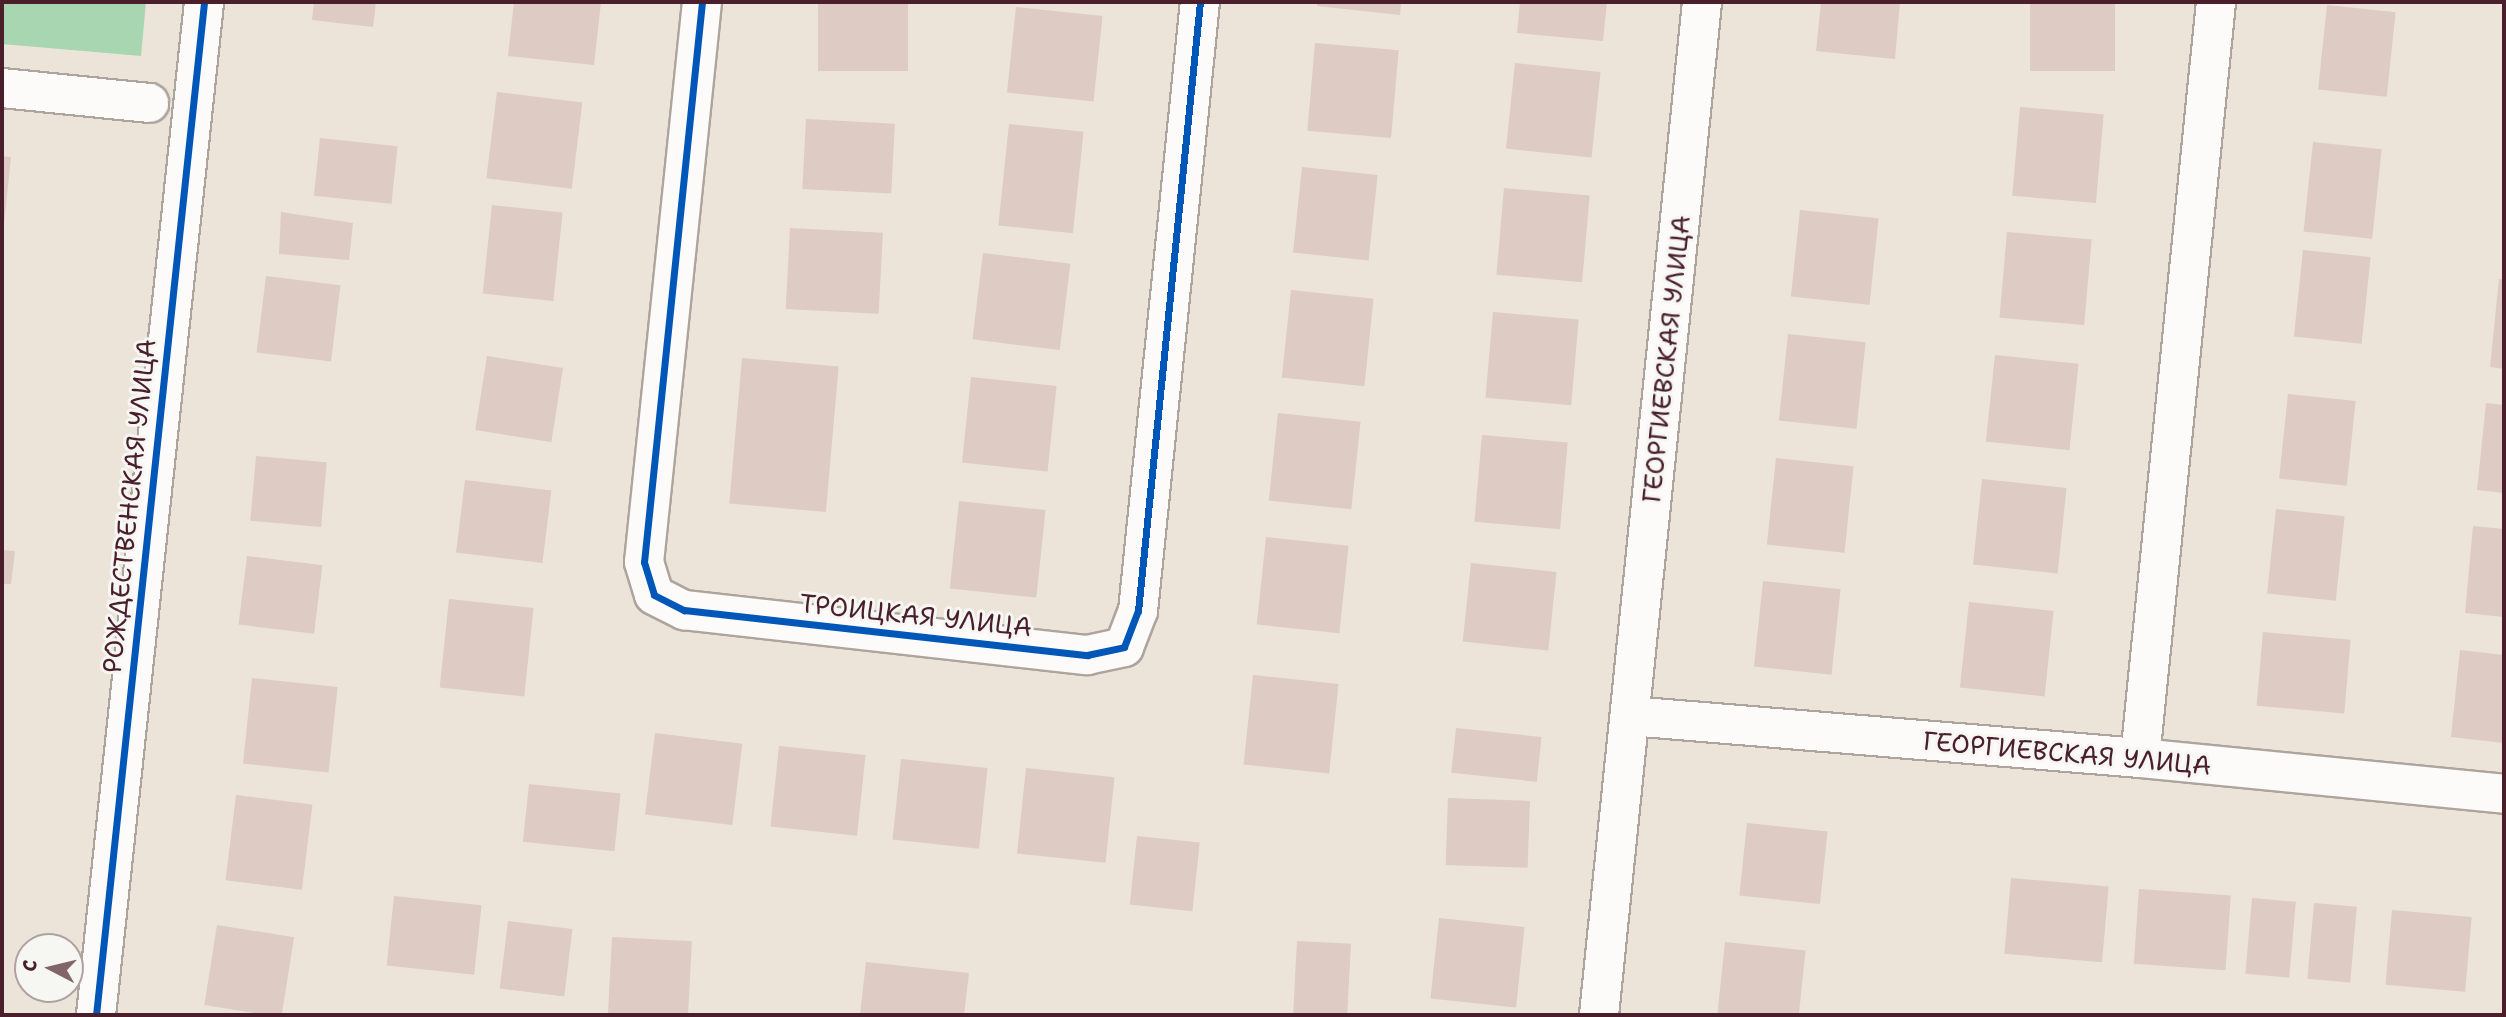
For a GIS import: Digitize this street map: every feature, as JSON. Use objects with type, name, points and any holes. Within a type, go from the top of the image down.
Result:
[{"type":"street","name":"РОЖДЕСТВЕНСКАЯ УЛИЦА","points":[[96,1015],[204,2]]},
{"type":"street","name":"ТРОИЦКАЯ УЛИЦА","points":[[702,2],[644,562],[654,595],[684,610],[1087,655],[1124,647],[1138,611],[1200,2]]},
{"type":"street","name":"ГЕОРГИЕВСКАЯ УЛИЦА","points":[[1598,1015],[1702,2]]},
{"type":"street","points":[[2140,758],[2216,2]]},
{"type":"street","points":[[2,88],[149,103]]},
{"type":"street","name":"ГЕОРГИЕВСКАЯ УЛИЦА","points":[[1630,716],[2140,758],[2504,794]]},
{"type":"green space","points":[[2,2],[146,2],[141,56],[2,44]]},
{"type":"building","points":[[314,2],[376,2],[373,27],[312,20]]},
{"type":"building","points":[[514,2],[601,2],[594,65],[508,56]]},
{"type":"building","points":[[818,2],[908,2],[908,71],[818,71]]},
{"type":"building","points":[[1317,2],[1401,2],[1400,15],[1317,6]]},
{"type":"building","points":[[1520,2],[1607,2],[1603,41],[1517,33]]},
{"type":"building","points":[[1821,2],[1900,2],[1895,59],[1816,51]]},
{"type":"building","points":[[2030,2],[2115,2],[2115,71],[2030,71]]},
{"type":"building","points":[[2327,5],[2396,12],[2387,97],[2318,90]]},
{"type":"building","points":[[1016,7],[1103,16],[1094,102],[1007,93]]},
{"type":"building","points":[[1315,43],[1399,50],[1391,138],[1307,131]]},
{"type":"building","points":[[1515,63],[1601,72],[1592,158],[1506,149]]},
{"type":"building","points":[[497,92],[582,102],[572,189],[486,178]]},
{"type":"building","points":[[2020,107],[2104,114],[2096,203],[2012,196]]},
{"type":"building","points":[[806,119],[895,124],[891,194],[802,189]]},
{"type":"building","points":[[1009,124],[1084,132],[1073,233],[998,225]]},
{"type":"building","points":[[320,138],[398,146],[392,204],[314,196]]},
{"type":"building","points":[[2313,142],[2382,149],[2372,239],[2304,232]]},
{"type":"building","points":[[2,156],[11,157],[4,224],[2,224]]},
{"type":"building","points":[[1302,167],[1378,175],[1369,260],[1293,253]]},
{"type":"building","points":[[1504,188],[1590,195],[1582,282],[1496,275]]},
{"type":"building","points":[[492,205],[563,212],[553,301],[483,294]]},
{"type":"building","points":[[1800,210],[1879,218],[1869,305],[1791,297]]},
{"type":"building","points":[[281,212],[353,223],[349,260],[279,254]]},
{"type":"building","points":[[790,228],[883,233],[879,314],[786,309]]},
{"type":"building","points":[[2007,232],[2092,239],[2084,325],[2000,318]]},
{"type":"building","points":[[2303,250],[2371,257],[2362,344],[2294,337]]},
{"type":"building","points":[[983,253],[1070,264],[1060,350],[972,339]]},
{"type":"building","points":[[266,276],[340,285],[331,362],[257,352]]},
{"type":"building","points":[[2499,279],[2504,280],[2504,369],[2490,367]]},
{"type":"building","points":[[1291,290],[1374,299],[1364,386],[1282,378]]},
{"type":"building","points":[[1493,312],[1579,319],[1571,405],[1486,398]]},
{"type":"building","points":[[1788,334],[1866,342],[1856,429],[1779,421]]},
{"type":"building","points":[[1995,355],[2079,364],[2069,450],[1986,442]]},
{"type":"building","points":[[487,356],[563,368],[551,442],[475,430]]},
{"type":"building","points":[[742,358],[839,366],[826,512],[729,503]]},
{"type":"building","points":[[971,377],[1057,386],[1048,472],[962,463]]},
{"type":"building","points":[[2288,394],[2356,401],[2347,486],[2279,479]]},
{"type":"building","points":[[2486,403],[2504,405],[2504,493],[2477,490]]},
{"type":"building","points":[[1278,413],[1361,422],[1351,509],[1269,501]]},
{"type":"building","points":[[1482,435],[1568,442],[1560,529],[1474,522]]},
{"type":"building","points":[[256,456],[327,462],[321,527],[250,521]]},
{"type":"building","points":[[1776,458],[1854,466],[1844,553],[1767,545]]},
{"type":"building","points":[[1982,479],[2067,488],[2058,573],[1973,565]]},
{"type":"building","points":[[465,480],[551,491],[542,563],[456,552]]},
{"type":"building","points":[[959,501],[1046,510],[1036,598],[950,589]]},
{"type":"building","points":[[2276,509],[2345,516],[2336,601],[2267,594]]},
{"type":"building","points":[[2473,526],[2504,529],[2504,617],[2465,613]]},
{"type":"building","points":[[1266,537],[1349,546],[1339,633],[1257,625]]},
{"type":"building","points":[[2,550],[15,551],[11,584],[2,584]]},
{"type":"building","points":[[247,556],[322,565],[314,634],[239,624]]},
{"type":"building","points":[[1471,563],[1557,572],[1548,651],[1463,642]]},
{"type":"building","points":[[1763,581],[1841,589],[1832,675],[1754,667]]},
{"type":"building","points":[[449,599],[534,608],[524,696],[440,688]]},
{"type":"building","points":[[1969,602],[2054,611],[2045,696],[1960,688]]},
{"type":"building","points":[[2263,632],[2351,640],[2344,713],[2257,706]]},
{"type":"building","points":[[2460,650],[2504,655],[2504,743],[2451,737]]},
{"type":"building","points":[[1253,675],[1339,684],[1329,773],[1244,765]]},
{"type":"building","points":[[252,678],[338,687],[329,773],[243,764]]},
{"type":"building","points":[[1456,728],[1542,737],[1537,782],[1451,773]]},
{"type":"building","points":[[655,733],[742,744],[732,825],[645,814]]},
{"type":"building","points":[[779,746],[866,755],[857,836],[771,827]]},
{"type":"building","points":[[901,759],[988,768],[979,849],[893,840]]},
{"type":"building","points":[[1026,768],[1115,777],[1106,863],[1017,854]]},
{"type":"building","points":[[529,784],[620,794],[614,851],[523,842]]},
{"type":"building","points":[[236,795],[312,804],[302,890],[226,880]]},
{"type":"building","points":[[1448,798],[1530,801],[1528,868],[1446,865]]},
{"type":"building","points":[[1747,823],[1828,831],[1820,904],[1739,896]]},
{"type":"building","points":[[1137,836],[1200,843],[1192,911],[1130,905]]},
{"type":"building","points":[[2011,878],[2109,887],[2102,962],[2004,954]]},
{"type":"building","points":[[2139,889],[2231,895],[2226,970],[2134,964]]},
{"type":"building","points":[[394,896],[482,905],[474,975],[387,966]]},
{"type":"building","points":[[2252,898],[2296,902],[2289,978],[2245,974]]},
{"type":"building","points":[[2314,903],[2357,907],[2350,982],[2307,979]]},
{"type":"building","points":[[2392,910],[2472,917],[2465,992],[2385,985]]},
{"type":"building","points":[[1439,918],[1525,927],[1516,1008],[1431,999]]},
{"type":"building","points":[[508,921],[573,929],[564,996],[500,988]]},
{"type":"building","points":[[217,925],[294,937],[282,1015],[204,1005]]},
{"type":"building","points":[[612,937],[692,941],[688,1015],[608,1015]]},
{"type":"building","points":[[1297,941],[1351,944],[1347,1015],[1293,1015]]},
{"type":"building","points":[[1725,942],[1806,950],[1799,1015],[1717,1015]]},
{"type":"building","points":[[866,962],[969,973],[964,1015],[860,1015]]},
{"type":"cycle path","points":[[96,1015],[204,2]]},
{"type":"cycle path","points":[[702,2],[644,562],[654,595],[684,610],[1087,655],[1124,647],[1138,611],[1200,2]]}]
